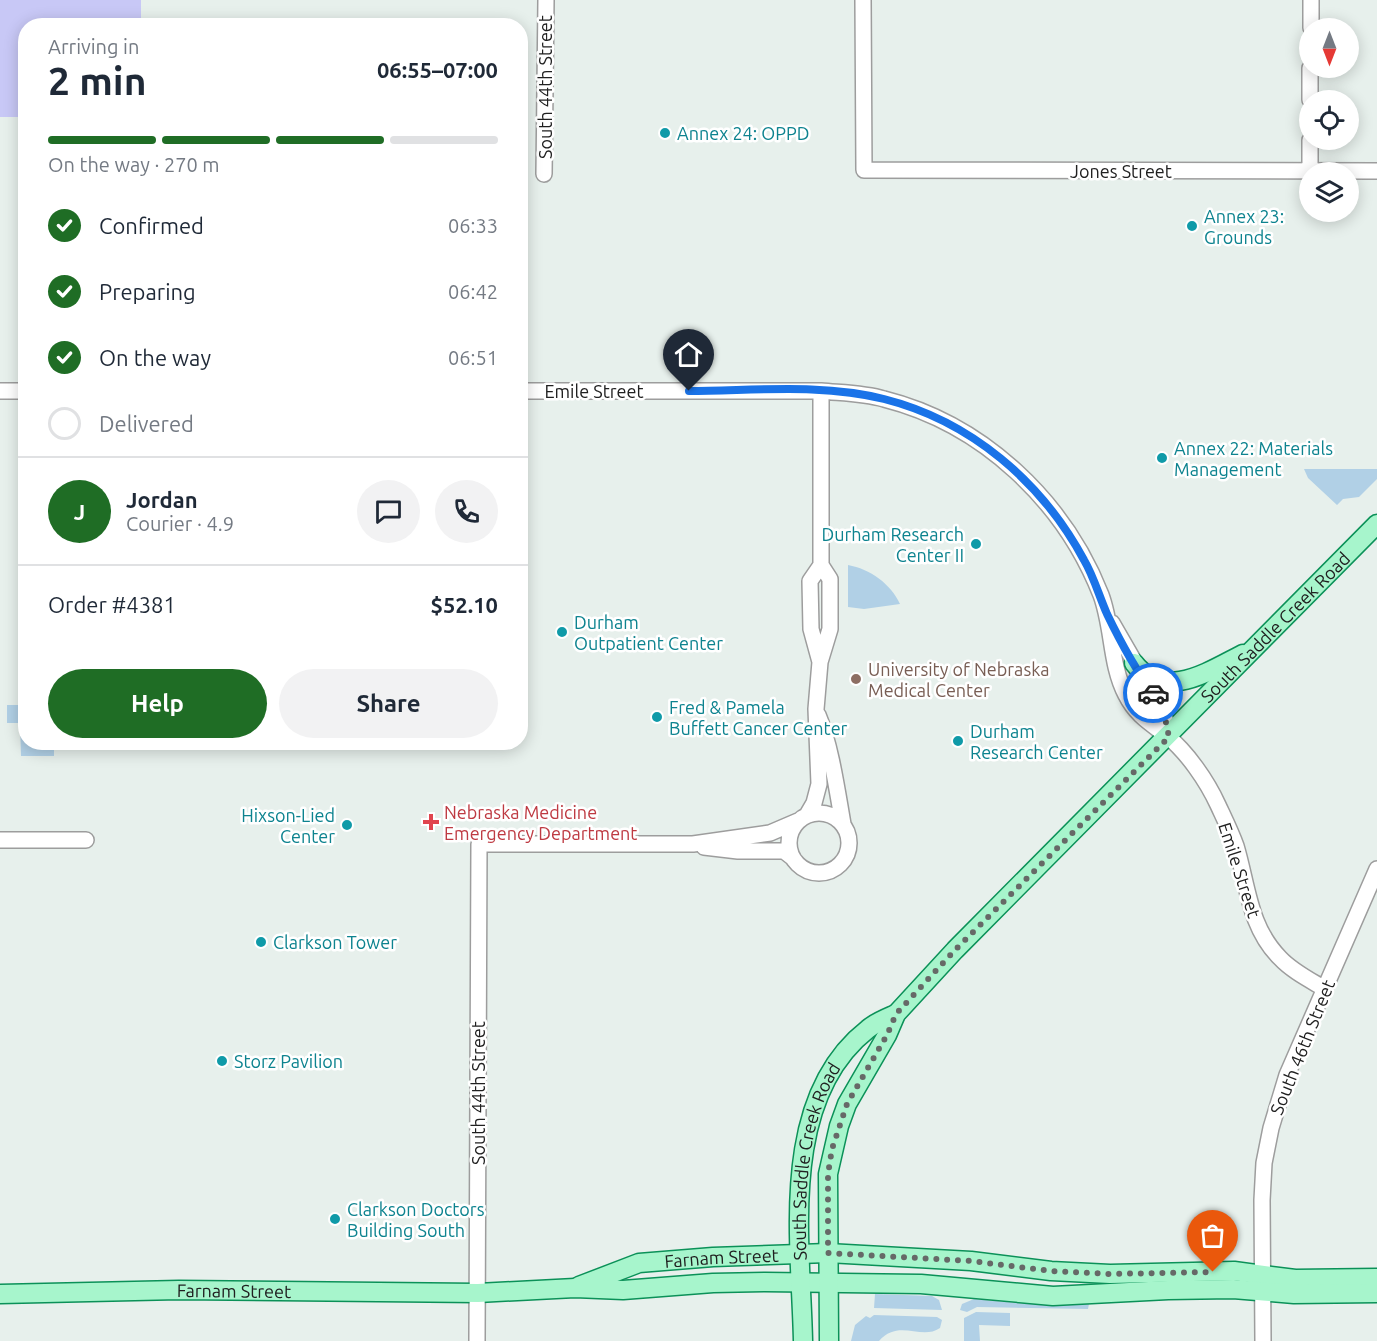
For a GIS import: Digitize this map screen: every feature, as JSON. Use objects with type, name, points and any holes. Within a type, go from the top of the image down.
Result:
[{"type":"main road","name":"South Saddle Creek Road","points":[[829,1341],[828,1174],[832,1149],[847,1104],[887,1035],[896,1014],[961,944],[1169,737],[1377,524]]},
{"type":"main road","points":[[1134,663],[1148,677],[1172,683],[1197,676],[1255,648]]},
{"type":"main road","name":"South Saddle Creek Road","points":[[803,1341],[799,1194],[802,1160],[816,1104],[843,1053],[870,1027],[896,1014]]},
{"type":"main road","name":"Farnam Street","points":[[575,1288],[639,1263],[685,1258],[828,1253],[971,1261],[1063,1272],[1110,1274],[1234,1271],[1294,1294],[1377,1293]]},
{"type":"main road","name":"Farnam Street","points":[[0,1294],[179,1290],[478,1293],[575,1288],[622,1290],[713,1283],[829,1282],[921,1284],[1053,1296],[1168,1290],[1295,1279],[1377,1278]]},
{"type":"street","name":"South 44th Street","points":[[544,174],[546,0]]},
{"type":"street","name":"Jones Street","points":[[863,0],[864,170],[1299,171]]},
{"type":"street","points":[[1311,0],[1311,18]]},
{"type":"street","name":"Jones Street","points":[[1359,171],[1377,171]]},
{"type":"street","points":[[0,391],[18,391]]},
{"type":"street","name":"Emile Street","points":[[528,391],[821,391],[884,398],[910,407],[957,429],[999,455],[1021,475],[1058,518],[1084,560],[1107,613],[1164,713],[1169,737]]},
{"type":"street","points":[[793,858],[789,838],[814,803],[819,775],[816,709],[820,662],[830,629],[830,579],[821,565],[821,391]]},
{"type":"street","name":"Emile Street","points":[[1107,613],[1115,659],[1125,694],[1143,720],[1169,737],[1213,794],[1236,846],[1250,910],[1262,934],[1280,958],[1325,989]]},
{"type":"street","points":[[693,844],[714,849],[784,851],[808,871],[818,873],[837,868],[844,861],[850,843],[843,824],[831,766],[828,738],[816,709]]},
{"type":"street","points":[[693,844],[770,833],[802,818],[827,813],[843,824]]},
{"type":"street","points":[[0,840],[86,840]]},
{"type":"street","name":"South 44th Street","points":[[477,1341],[479,844],[693,844]]},
{"type":"street","name":"South 46th Street","points":[[1263,1341],[1264,1172],[1271,1128],[1287,1074],[1377,869]]},
{"type":"shaded area","points":[[0,0],[141,0],[141,18],[18,18],[18,117],[0,117]]},
{"type":"shaded area","points":[[1304,469],[1377,469],[1377,479],[1359,497],[1343,499],[1337,505],[1308,478]]},
{"type":"shaded area","points":[[848,565],[879,578],[900,604],[864,609],[848,607]]},
{"type":"shaded area","points":[[7,705],[18,705],[18,723],[7,723]]},
{"type":"shaded area","points":[[21,750],[54,750],[54,756],[21,756]]},
{"type":"shaded area","points":[[875,1294],[932,1296],[939,1300],[942,1310],[874,1308]]},
{"type":"shaded area","points":[[974,1299],[1028,1304],[1089,1304],[1088,1309],[977,1307],[967,1312],[960,1310],[962,1304]]},
{"type":"shaded area","points":[[976,1312],[1010,1313],[1010,1326],[979,1325],[980,1341],[964,1341],[964,1318]]},
{"type":"shaded area","points":[[874,1315],[937,1317],[942,1320],[940,1328],[933,1331],[902,1330],[887,1334],[879,1341],[851,1341],[855,1325],[866,1316],[870,1318]]},
{"type":"way so far","points":[[1153,693],[1164,713],[1169,737],[955,950],[896,1014],[887,1035],[847,1104],[832,1149],[828,1174],[828,1253],[971,1261],[1051,1271],[1110,1274],[1213,1272]]},
{"type":"place","name":"Annex 24: OPPD","points":[[665,133]]},
{"type":"place","name":"Annex 23: Grounds","points":[[1192,226]]},
{"type":"place","name":"Annex 22: Materials Management","points":[[1162,458]]},
{"type":"place","name":"Durham Research Center II","points":[[976,544]]},
{"type":"place","name":"Durham Outpatient Center","points":[[562,632]]},
{"type":"place","name":"University of Nebraska Medical Center","points":[[856,679]]},
{"type":"place","name":"Fred & Pamela Buffett Cancer Center","points":[[657,717]]},
{"type":"place","name":"Durham Research Center","points":[[958,741]]},
{"type":"place","name":"Nebraska Medicine Emergency Department","points":[[431,822]]},
{"type":"place","name":"Hixson-Lied Center","points":[[347,825]]},
{"type":"place","name":"Clarkson Tower","points":[[261,942]]},
{"type":"place","name":"Storz Pavilion","points":[[222,1061]]},
{"type":"place","name":"Clarkson Doctors Building South","points":[[335,1219]]},
{"type":"route","points":[[689,391],[821,391],[884,398],[934,417],[979,441],[1021,475],[1058,518],[1084,560],[1107,613],[1144,681],[1153,693]]}]
